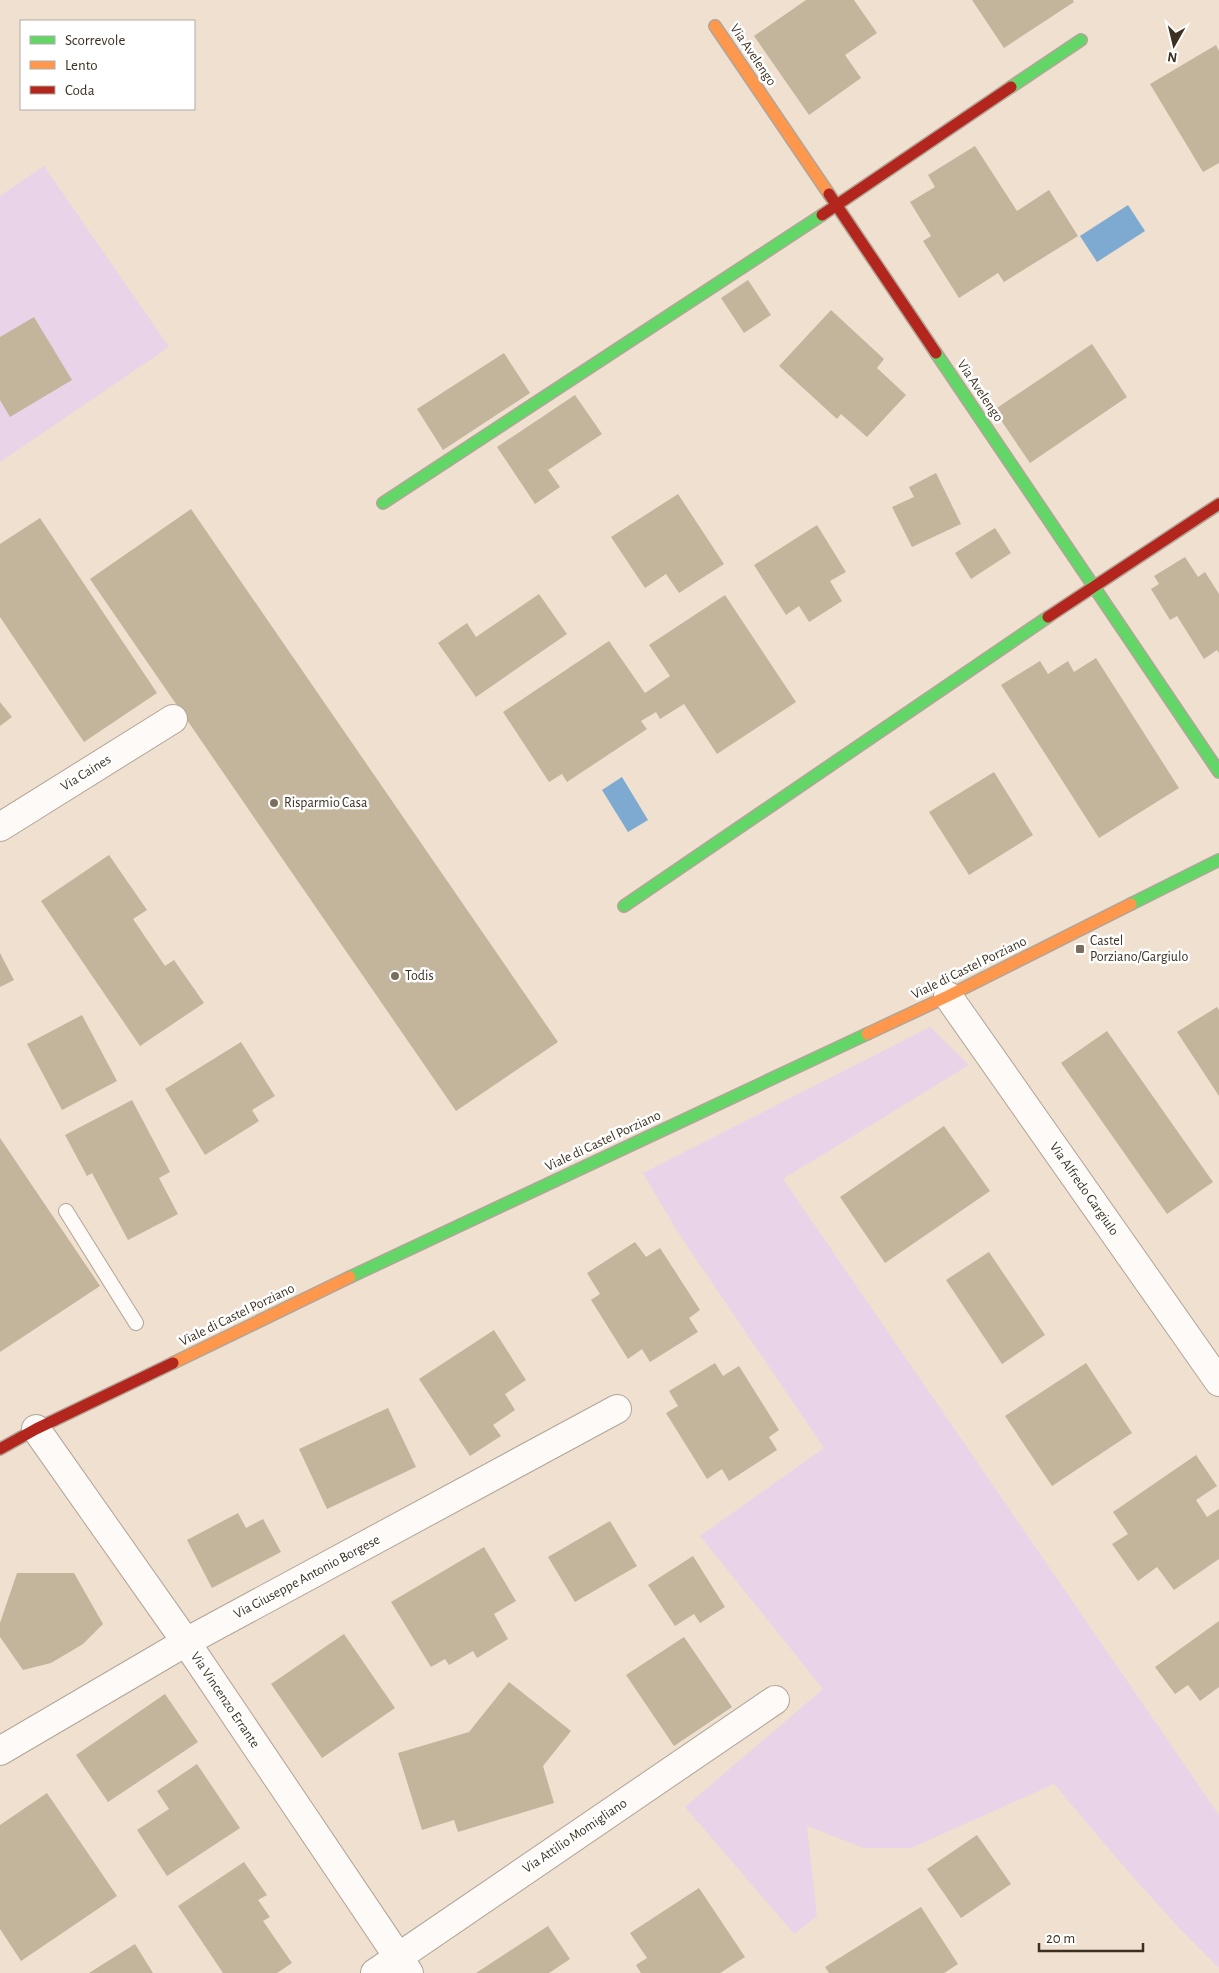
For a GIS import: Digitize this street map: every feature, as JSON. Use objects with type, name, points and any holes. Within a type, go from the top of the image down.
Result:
[{"type":"street","name":"Via Avelengo","points":[[716,26],[1219,772]]},
{"type":"street","points":[[383,503],[836,206],[1081,40]]},
{"type":"street","points":[[624,906],[1094,585],[1219,504]]},
{"type":"street","name":"Via Caines","points":[[0,827],[173,719]]},
{"type":"street","name":"Viale di Castel Porziano","points":[[0,1449],[36,1429],[429,1238],[948,996],[1219,860]]},
{"type":"street","name":"Via Alfredo Gargiulo","points":[[948,996],[1219,1382]]},
{"type":"street","name":"Via Giuseppe Antonio Borgese","points":[[0,1751],[186,1642],[617,1409]]},
{"type":"street","name":"Via Vincenzo Errante","points":[[36,1429],[186,1642],[404,1965]]},
{"type":"street","name":"Via Attilio Momigliano","points":[[376,1973],[404,1965],[775,1700]]},
{"type":"lane","points":[[66,1211],[136,1323]]},
{"type":"shaded area","points":[[44,166],[169,347],[0,462],[0,196]]},
{"type":"shaded area","points":[[930,1027],[969,1065],[783,1179],[1219,1815],[1219,1968],[1181,1930],[1132,1876],[1054,1784],[911,1848],[864,1848],[807,1826],[817,1916],[794,1934],[685,1807],[823,1689],[700,1536],[824,1448],[679,1234],[643,1173]]},
{"type":"water","points":[[1128,205],[1145,231],[1097,262],[1080,236]]},
{"type":"water","points":[[622,777],[648,820],[628,832],[602,790]]},
{"type":"building","points":[[806,0],[854,0],[877,33],[845,55],[861,78],[809,115],[754,36]]},
{"type":"building","points":[[972,0],[1073,0],[1074,2],[1004,48]]},
{"type":"building","points":[[1216,45],[1219,51],[1219,163],[1203,172],[1150,84]]},
{"type":"building","points":[[975,146],[1017,211],[1049,190],[1078,236],[1004,282],[998,273],[959,298],[923,241],[931,236],[910,202],[935,187],[928,175]]},
{"type":"building","points":[[748,280],[771,315],[744,333],[721,298]]},
{"type":"building","points":[[831,310],[884,359],[877,368],[906,395],[867,437],[841,414],[837,419],[779,366]]},
{"type":"building","points":[[34,317],[72,380],[10,417],[0,400],[0,337]]},
{"type":"building","points":[[1092,344],[1127,397],[1030,463],[994,410]]},
{"type":"building","points":[[504,353],[530,393],[443,450],[417,409]]},
{"type":"building","points":[[575,395],[602,434],[548,470],[560,487],[535,504],[497,447]]},
{"type":"building","points":[[936,473],[961,524],[912,547],[892,507],[914,497],[909,487]]},
{"type":"building","points":[[678,494],[724,564],[679,593],[666,574],[645,588],[611,537]]},
{"type":"building","points":[[191,509],[558,1042],[456,1111],[90,579]]},
{"type":"building","points":[[40,518],[157,693],[84,742],[0,617],[0,544]]},
{"type":"building","points":[[817,525],[846,572],[830,581],[842,601],[809,622],[799,606],[786,615],[754,565]]},
{"type":"building","points":[[995,528],[1011,553],[971,579],[955,553]]},
{"type":"building","points":[[1185,557],[1198,577],[1205,572],[1219,594],[1219,653],[1217,650],[1204,659],[1177,616],[1170,620],[1151,589],[1159,584],[1154,576]]},
{"type":"building","points":[[539,594],[567,634],[476,697],[438,643],[467,623],[476,637]]},
{"type":"building","points":[[725,595],[796,702],[717,754],[684,704],[660,719],[656,712],[641,721],[647,729],[567,782],[562,774],[549,782],[503,712],[609,641],[645,693],[670,676],[649,645]]},
{"type":"building","points":[[1096,658],[1179,788],[1099,838],[1001,685],[1040,661],[1048,674],[1068,661],[1074,672]]},
{"type":"building","points":[[0,702],[12,717],[0,726]]},
{"type":"building","points":[[994,772],[1033,835],[969,875],[929,812]]},
{"type":"building","points":[[109,855],[147,910],[133,919],[165,966],[174,960],[204,1003],[140,1046],[41,901]]},
{"type":"building","points":[[0,953],[14,980],[0,987]]},
{"type":"building","points":[[1217,1007],[1219,1010],[1219,1096],[1177,1032]]},
{"type":"building","points":[[82,1015],[117,1081],[62,1110],[27,1044]]},
{"type":"building","points":[[1107,1031],[1213,1182],[1167,1214],[1061,1063]]},
{"type":"building","points":[[241,1042],[275,1096],[252,1110],[259,1121],[205,1155],[165,1089]]},
{"type":"building","points":[[132,1100],[170,1172],[159,1178],[178,1214],[128,1240],[92,1173],[87,1176],[65,1135]]},
{"type":"building","points":[[944,1126],[990,1191],[885,1263],[840,1197]]},
{"type":"building","points":[[0,1138],[100,1286],[0,1352]]},
{"type":"building","points":[[635,1242],[646,1257],[660,1248],[700,1310],[689,1318],[698,1332],[650,1362],[642,1349],[628,1359],[591,1300],[600,1294],[587,1273]]},
{"type":"building","points":[[989,1252],[1045,1335],[1002,1364],[946,1280]]},
{"type":"building","points":[[494,1330],[526,1380],[505,1394],[515,1410],[493,1425],[501,1436],[470,1456],[419,1379]]},
{"type":"building","points":[[715,1363],[723,1376],[739,1366],[779,1430],[769,1437],[777,1450],[729,1481],[722,1469],[707,1479],[666,1413],[678,1406],[669,1391]]},
{"type":"building","points":[[1086,1363],[1132,1433],[1052,1486],[1005,1416]]},
{"type":"building","points":[[388,1408],[416,1467],[327,1509],[299,1449]]},
{"type":"building","points":[[1196,1455],[1217,1486],[1196,1500],[1207,1517],[1219,1509],[1219,1559],[1174,1590],[1157,1567],[1138,1581],[1112,1544],[1128,1534],[1113,1512]]},
{"type":"building","points":[[238,1513],[246,1528],[263,1519],[281,1552],[212,1588],[187,1540]]},
{"type":"building","points":[[610,1521],[637,1566],[575,1602],[548,1557]]},
{"type":"building","points":[[484,1547],[516,1601],[494,1614],[508,1639],[477,1658],[473,1651],[449,1665],[445,1659],[431,1667],[391,1602]]},
{"type":"building","points":[[693,1556],[725,1607],[700,1623],[694,1614],[675,1626],[648,1585]]},
{"type":"building","points":[[17,1573],[74,1573],[103,1624],[83,1644],[51,1663],[23,1670],[0,1637],[0,1623]]},
{"type":"building","points":[[1219,1621],[1219,1687],[1200,1701],[1188,1685],[1175,1694],[1155,1667]]},
{"type":"building","points":[[344,1634],[395,1708],[322,1758],[271,1684]]},
{"type":"building","points":[[684,1637],[732,1707],[674,1746],[626,1675]]},
{"type":"building","points":[[509,1682],[571,1731],[543,1766],[554,1803],[458,1832],[454,1820],[422,1830],[398,1753],[469,1732]]},
{"type":"building","points":[[165,1694],[198,1742],[108,1802],[76,1755]]},
{"type":"building","points":[[197,1764],[240,1828],[167,1876],[137,1830],[169,1809],[157,1791]]},
{"type":"building","points":[[47,1793],[117,1896],[21,1961],[0,1929],[0,1825]]},
{"type":"building","points":[[977,1835],[1011,1884],[961,1918],[927,1869]]},
{"type":"building","points":[[244,1862],[267,1895],[258,1900],[270,1917],[263,1921],[292,1963],[277,1973],[223,1973],[178,1906]]},
{"type":"building","points":[[699,1888],[745,1957],[720,1973],[641,1973],[636,1965],[647,1958],[630,1933]]},
{"type":"building","points":[[921,1907],[958,1964],[944,1973],[829,1973],[825,1967]]},
{"type":"building","points":[[548,1926],[570,1959],[549,1973],[476,1973]]},
{"type":"building","points":[[135,1944],[153,1973],[89,1973]]},
{"type":"traffic: fast","points":[[1011,87],[1081,40]]},
{"type":"traffic: fast","points":[[383,503],[822,215]]},
{"type":"traffic: fast","points":[[936,353],[1219,772]]},
{"type":"traffic: fast","points":[[624,906],[1048,617]]},
{"type":"traffic: fast","points":[[1131,904],[1219,860]]},
{"type":"traffic: fast","points":[[350,1277],[867,1034]]},
{"type":"traffic: slow","points":[[715,26],[829,194]]},
{"type":"traffic: slow","points":[[867,1034],[948,996],[1131,904]]},
{"type":"traffic: slow","points":[[173,1363],[350,1277]]},
{"type":"traffic: jam","points":[[822,215],[1011,87]]},
{"type":"traffic: jam","points":[[829,194],[936,353]]},
{"type":"traffic: jam","points":[[1048,617],[1219,504]]},
{"type":"traffic: jam","points":[[0,1449],[36,1429],[173,1363]]},
{"type":"place","name":"Risparmio Casa","points":[[274,803]]},
{"type":"place","name":"Castel Porziano/Gargiulo","points":[[1080,949]]},
{"type":"place","name":"Todis","points":[[395,976]]}]
